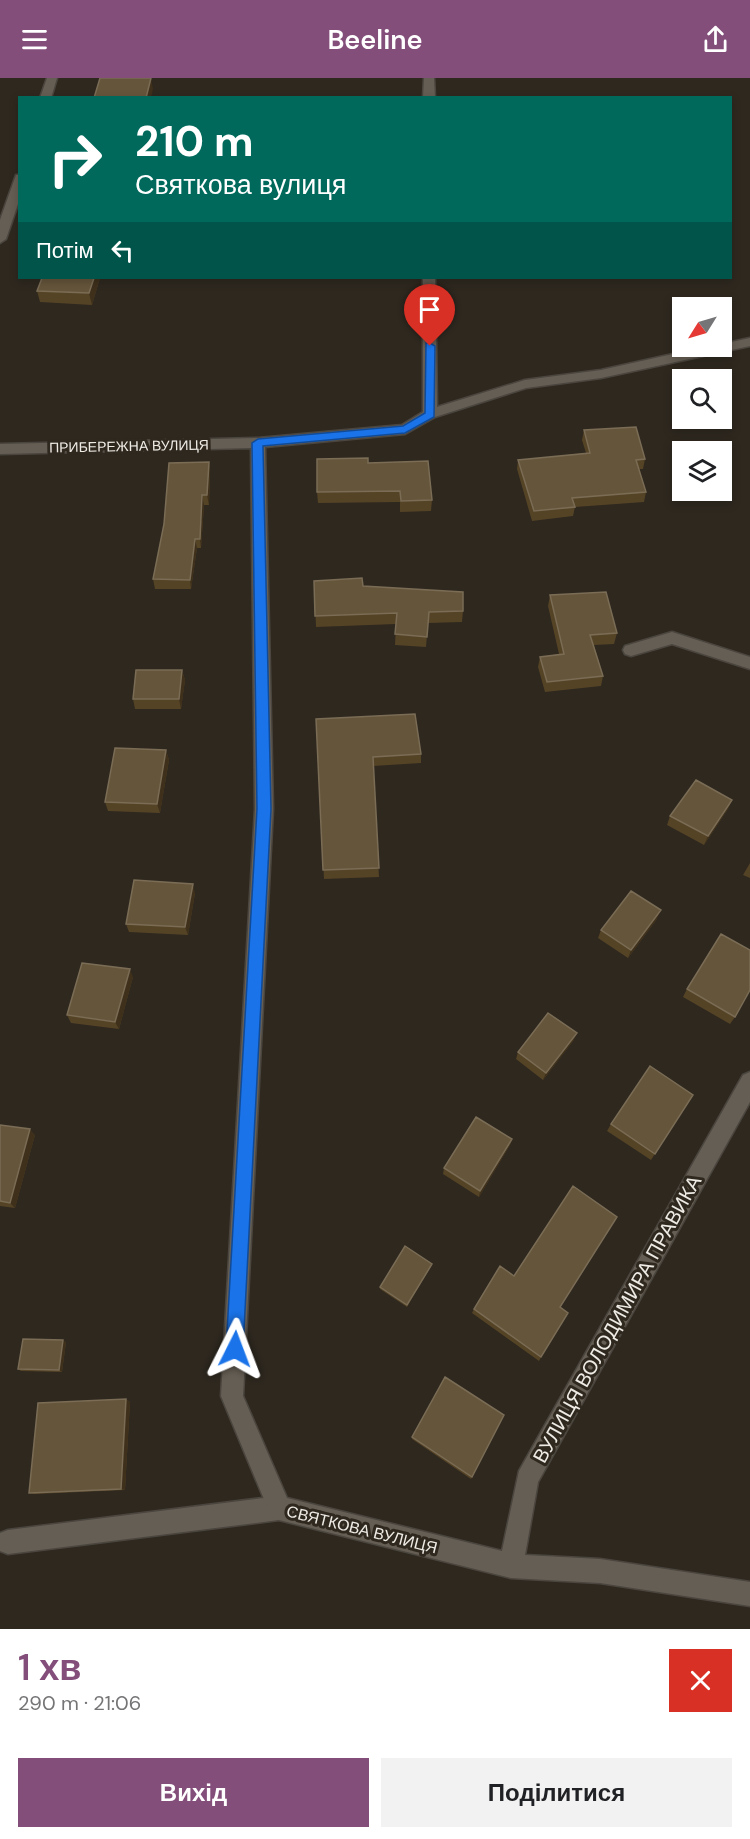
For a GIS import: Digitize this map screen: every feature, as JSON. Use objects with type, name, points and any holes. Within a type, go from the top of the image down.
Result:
[{"type":"street","points":[[46,96],[52,78]]},
{"type":"street","points":[[429,78],[429,96]]},
{"type":"street","points":[[0,239],[18,184]]},
{"type":"street","points":[[429,279],[430,414]]},
{"type":"street","points":[[258,443],[405,429],[430,414],[525,384],[601,374],[750,342]]},
{"type":"street","name":"ПРИБЕРЕЖНА ВУЛИЦЯ","points":[[0,449],[258,443]]},
{"type":"street","name":"СВЯТКОВА ВУЛИЦЯ","points":[[258,443],[264,809],[232,1396],[279,1508],[511,1566],[600,1571],[750,1594]]},
{"type":"street","points":[[631,650],[672,638],[750,663]]},
{"type":"street","name":"ВУЛИЦЯ ВОЛОДИМИРА ПРАВИКА","points":[[511,1566],[527,1479],[750,1082]]},
{"type":"street","points":[[8,1542],[279,1508]]},
{"type":"building","points":[[100,78],[151,78],[146,96],[95,96]]},
{"type":"building","points":[[42,279],[94,279],[89,293],[37,291]]},
{"type":"building","points":[[636,427],[645,459],[636,460],[646,492],[572,498],[575,507],[534,511],[518,460],[590,453],[584,430]]},
{"type":"building","points":[[368,458],[368,463],[428,461],[432,500],[401,501],[400,491],[317,492],[317,459]]},
{"type":"building","points":[[209,462],[207,495],[202,495],[200,539],[195,539],[190,580],[153,579],[164,524],[169,463]]},
{"type":"building","points":[[362,578],[363,586],[463,592],[463,611],[429,612],[427,637],[395,634],[397,613],[315,616],[314,581]]},
{"type":"building","points":[[606,592],[617,633],[590,635],[603,676],[547,682],[540,657],[564,654],[550,595]]},
{"type":"building","points":[[136,670],[182,670],[179,699],[133,699]]},
{"type":"building","points":[[415,714],[421,754],[373,757],[379,868],[323,870],[316,719]]},
{"type":"building","points":[[115,748],[166,750],[157,804],[105,802]]},
{"type":"building","points":[[696,780],[732,800],[708,836],[670,816]]},
{"type":"building","points":[[134,880],[193,884],[185,927],[126,924]]},
{"type":"building","points":[[631,891],[661,910],[631,950],[601,930]]},
{"type":"building","points":[[721,934],[750,950],[750,990],[735,1017],[687,989]]},
{"type":"building","points":[[82,963],[130,969],[115,1022],[67,1015]]},
{"type":"building","points":[[548,1013],[577,1033],[546,1073],[518,1052]]},
{"type":"building","points":[[650,1066],[693,1095],[655,1154],[611,1124]]},
{"type":"building","points":[[476,1117],[512,1139],[480,1191],[444,1168]]},
{"type":"building","points":[[0,1125],[30,1129],[10,1203],[0,1201]]},
{"type":"building","points":[[573,1186],[617,1217],[560,1307],[568,1313],[541,1357],[474,1309],[500,1266],[514,1276]]},
{"type":"building","points":[[405,1246],[432,1264],[407,1305],[380,1287]]},
{"type":"building","points":[[23,1339],[63,1340],[59,1370],[18,1369]]},
{"type":"building","points":[[445,1377],[504,1415],[472,1477],[412,1437]]},
{"type":"building","points":[[126,1399],[121,1489],[29,1493],[38,1403]]},
{"type":"route","points":[[235,1349],[264,809],[258,443],[405,429],[430,414],[430,346]]}]
